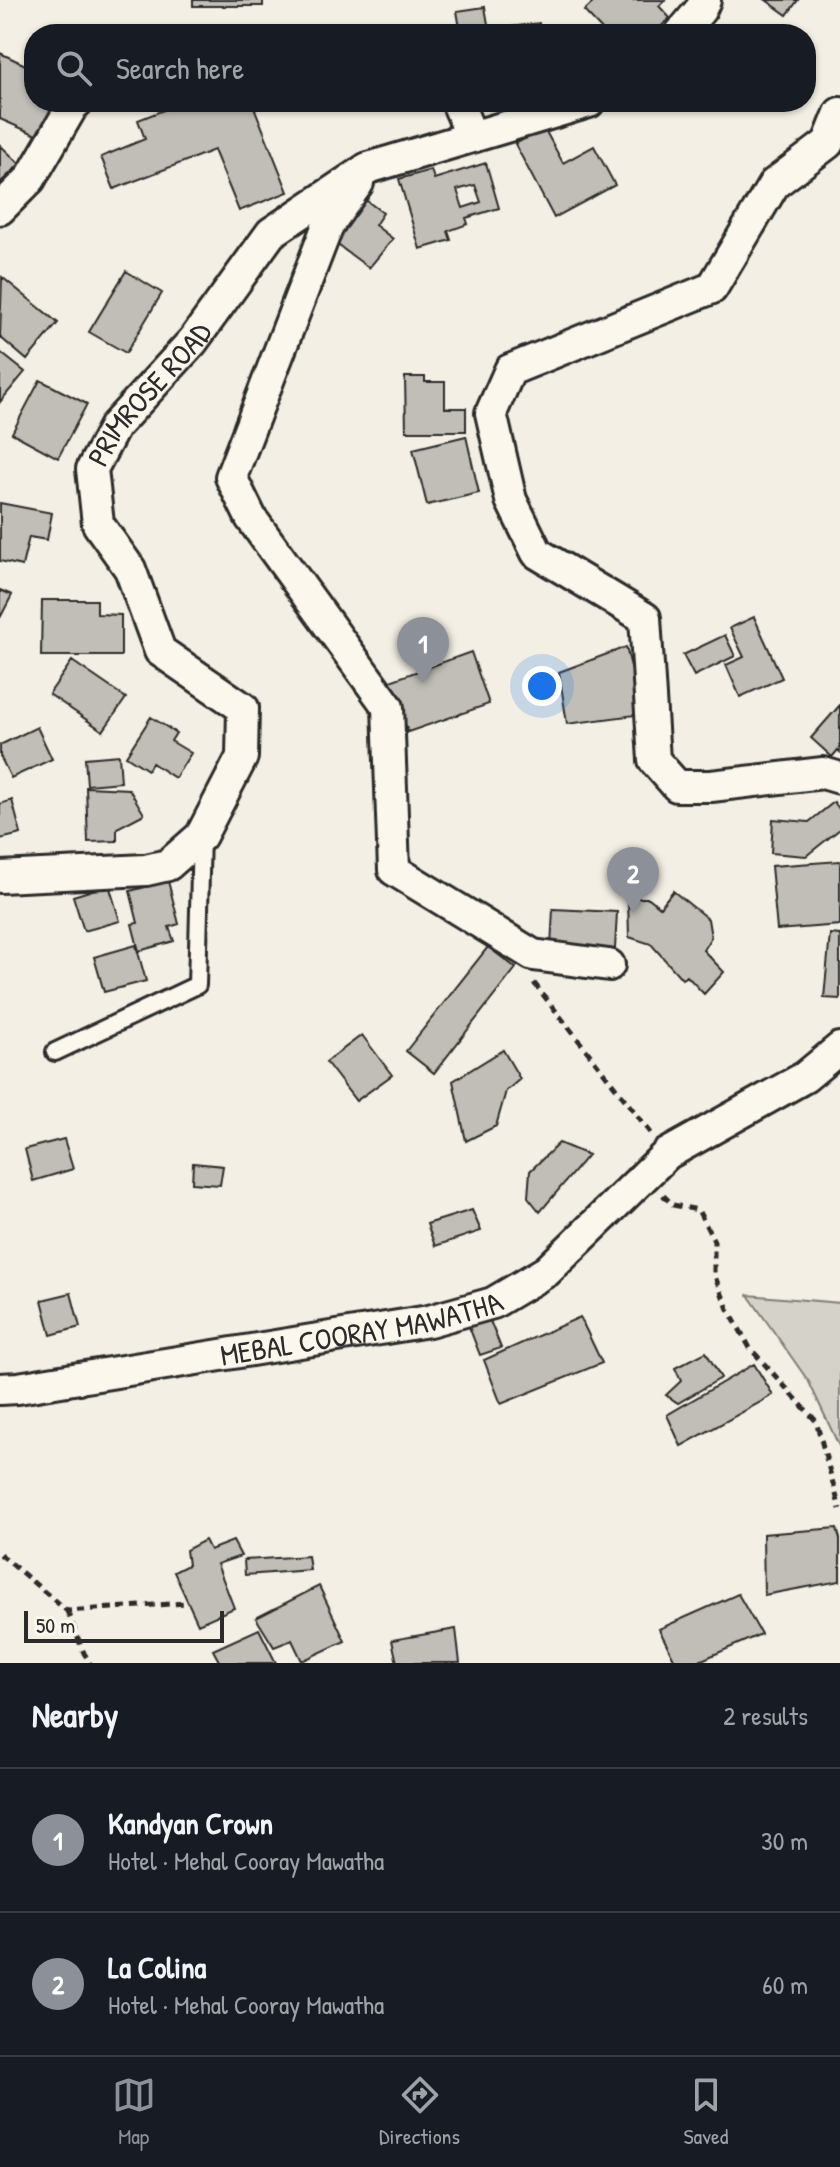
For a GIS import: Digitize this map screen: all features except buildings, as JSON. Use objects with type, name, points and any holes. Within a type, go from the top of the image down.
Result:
[{"type":"street","points":[[688,24],[705,0]]},
{"type":"street","points":[[0,209],[30,179],[69,112]]},
{"type":"street","points":[[461,112],[472,137]]},
{"type":"street","name":"PRIMROSE ROAD","points":[[0,877],[146,870],[168,865],[201,836],[242,757],[243,708],[160,651],[130,569],[98,524],[92,469],[115,426],[193,341],[271,233],[368,168],[556,112]]},
{"type":"street","points":[[840,113],[828,143],[774,184],[712,288],[510,370],[491,413],[511,500],[537,553],[645,618],[654,760],[677,786],[711,786],[823,773],[840,778]]},
{"type":"street","points":[[368,168],[328,225],[231,477],[251,518],[388,707],[394,870],[533,955],[609,965]]},
{"type":"street","name":"MEBAL COORAY MAWATHA","points":[[0,1389],[429,1321],[493,1303],[547,1271],[667,1154],[805,1077],[840,1048]]},
{"type":"lane","points":[[55,1052],[197,985],[201,836]]},
{"type":"path","points":[[533,955],[534,983],[667,1154],[660,1191],[673,1205],[698,1210],[714,1241],[714,1274],[728,1309],[750,1348],[816,1421],[840,1509]]},
{"type":"path","points":[[0,1554],[67,1611],[90,1663]]},
{"type":"path","points":[[67,1611],[185,1603]]},
{"type":"shaded area","points":[[748,1295],[840,1303],[840,1448],[809,1382]]},
{"type":"place","name":"Kandyan Crown","points":[[423,683]]},
{"type":"place","name":"La Colina","points":[[633,913]]}]
